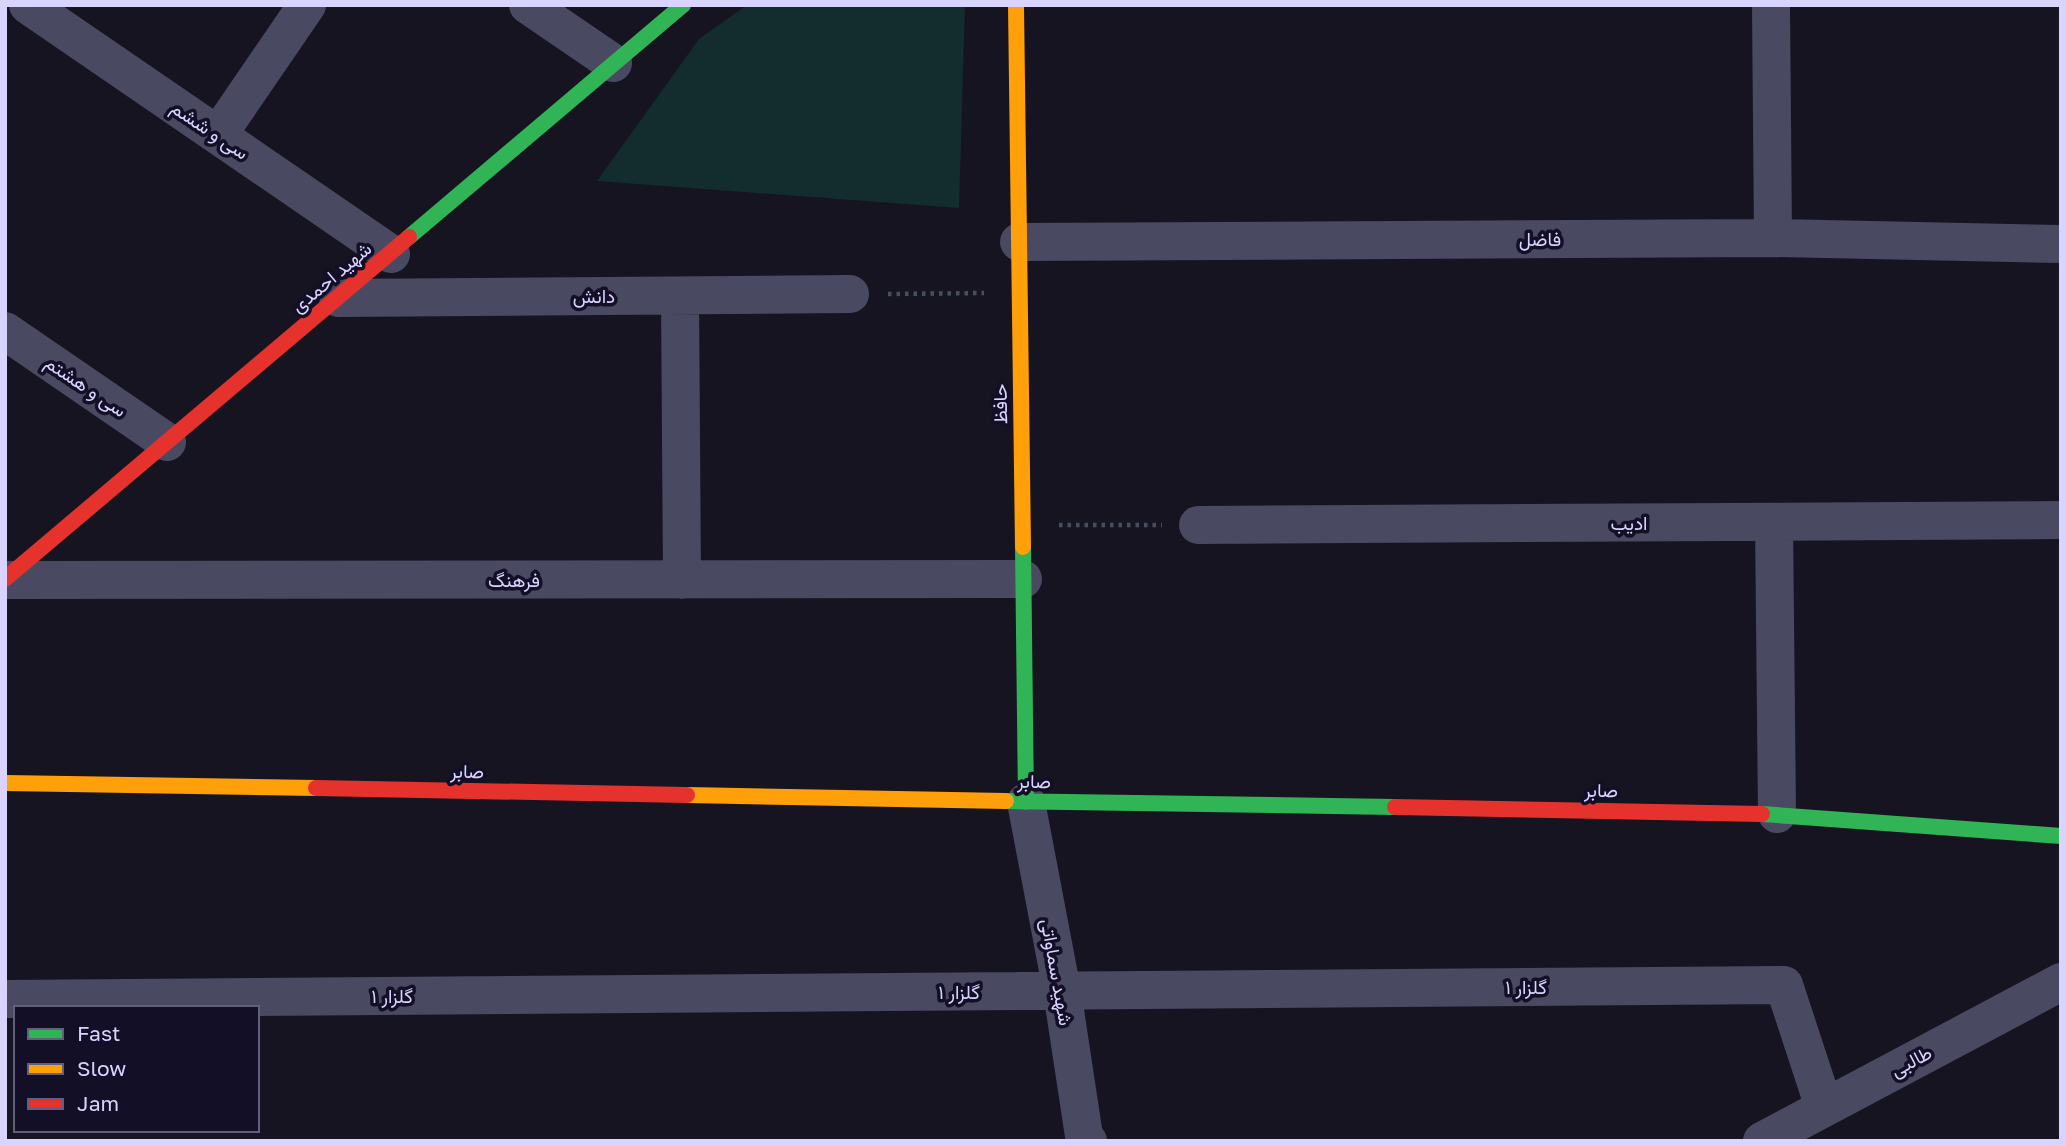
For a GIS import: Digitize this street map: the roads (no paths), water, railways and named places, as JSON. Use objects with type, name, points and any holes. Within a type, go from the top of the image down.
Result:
[{"type":"street","name":"سی و ششم","points":[[28,5],[391,254]]},
{"type":"street","points":[[218,135],[307,5]]},
{"type":"street","points":[[528,5],[612,63]]},
{"type":"street","name":"شهید احمدی","points":[[5,580],[683,5]]},
{"type":"street","name":"حافظ","points":[[1016,5],[1026,802]]},
{"type":"street","points":[[1771,5],[1773,238]]},
{"type":"street","name":"فاضل","points":[[1019,242],[1773,238],[2061,244]]},
{"type":"street","name":"دانش","points":[[338,298],[850,294]]},
{"type":"street","points":[[680,296],[682,580]]},
{"type":"street","name":"سی و هشتم","points":[[5,331],[167,442]]},
{"type":"street","name":"ادیب","points":[[1198,525],[2061,520]]},
{"type":"street","points":[[1774,522],[1777,814]]},
{"type":"street","name":"فرهنگ","points":[[5,580],[1023,579]]},
{"type":"street","name":"صابر","points":[[5,783],[1777,814],[2061,836]]},
{"type":"street","name":"شهید سماواتی","points":[[1026,802],[1062,991],[1084,1136],[1088,1141]]},
{"type":"street","name":"طالبی","points":[[1762,1141],[2061,982]]},
{"type":"street","name":"گلزار ۱","points":[[5,999],[1784,985],[1824,1107]]}]
